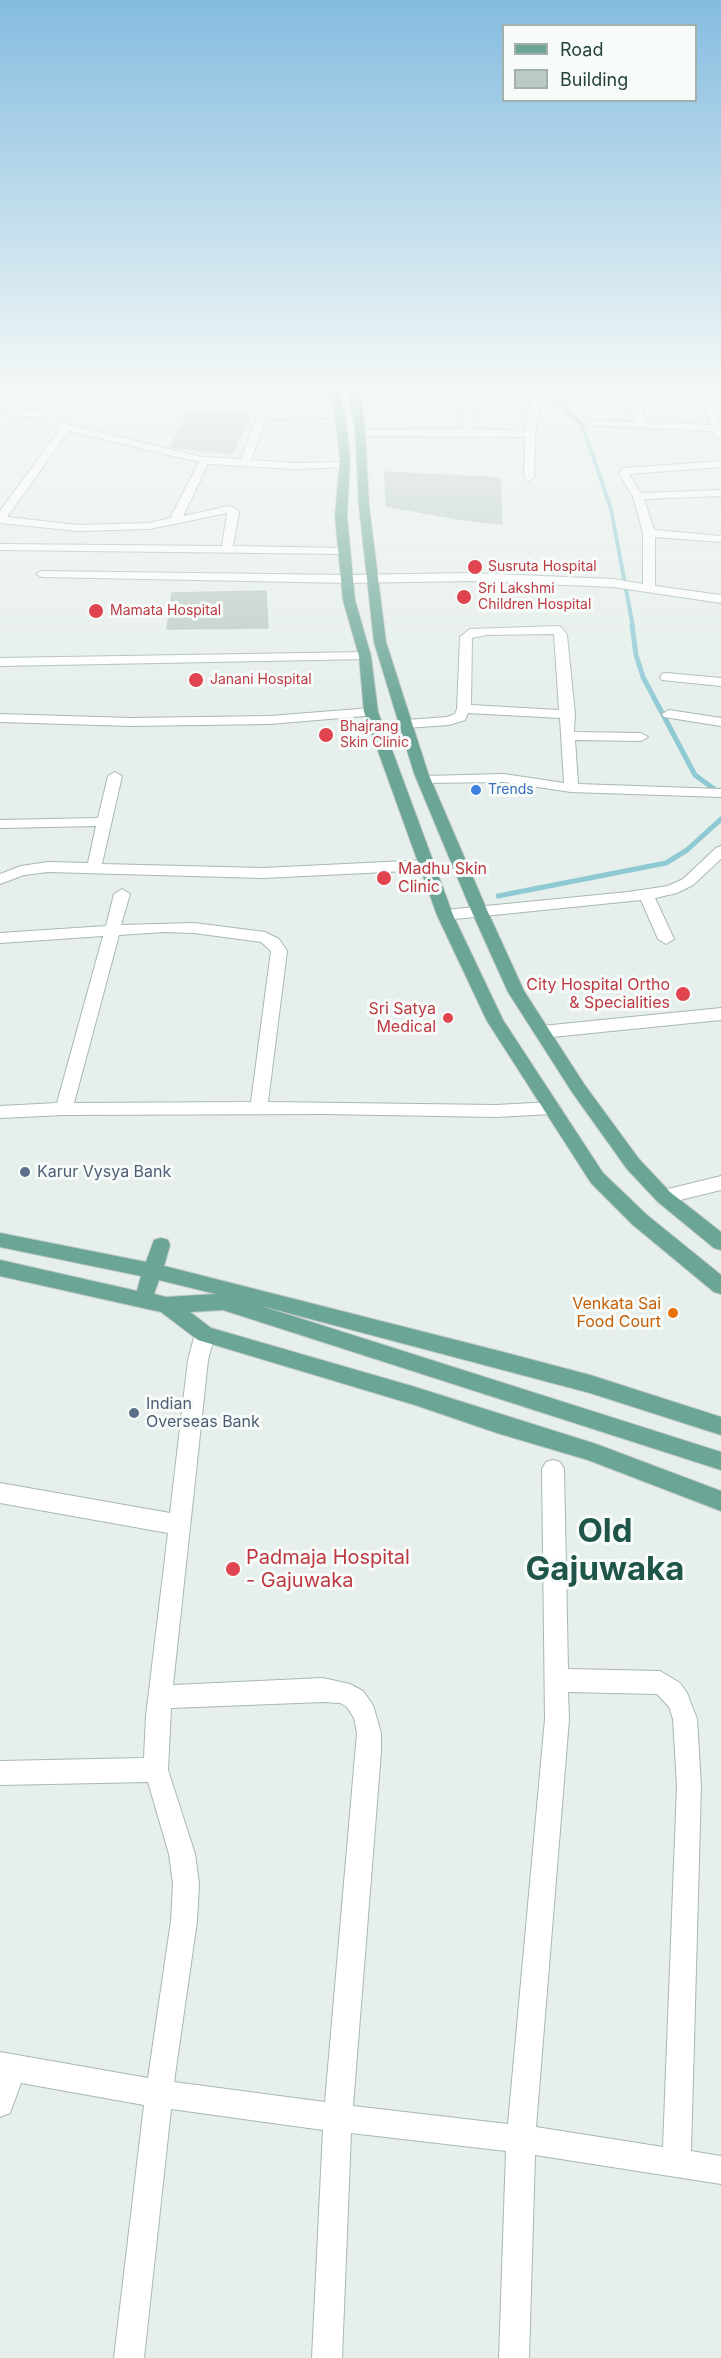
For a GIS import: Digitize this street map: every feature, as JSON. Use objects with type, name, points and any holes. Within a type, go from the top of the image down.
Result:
[{"type":"main road","points":[[342,499],[341,516],[349,600],[364,656],[370,712],[445,915],[495,1021],[597,1178],[640,1220],[721,1286]]},
{"type":"main road","points":[[364,499],[380,642],[424,780],[516,992],[578,1088],[633,1164],[664,1197],[721,1243]]},
{"type":"main road","points":[[0,1240],[153,1271],[579,1380],[720,1425]]},
{"type":"main road","points":[[143,1300],[161,1245]]},
{"type":"main road","points":[[0,1268],[166,1305],[224,1302],[721,1461]]},
{"type":"main road","points":[[166,1305],[205,1335],[415,1396],[497,1424],[590,1451],[721,1501]]},
{"type":"street","points":[[15,499],[0,519],[78,528],[148,526],[221,510],[234,512],[227,550]]},
{"type":"street","points":[[175,520],[185,499]]},
{"type":"street","points":[[639,499],[650,533],[644,586]]},
{"type":"street","points":[[650,533],[721,539]]},
{"type":"street","points":[[0,547],[344,551]]},
{"type":"street","points":[[42,574],[348,579],[472,577],[613,583],[721,599]]},
{"type":"street","points":[[406,724],[449,721],[460,717],[464,709],[466,637],[474,632],[557,630],[561,635],[568,714],[571,788]]},
{"type":"street","points":[[0,662],[364,656]]},
{"type":"street","points":[[666,677],[721,682]]},
{"type":"street","points":[[464,709],[568,714]]},
{"type":"street","points":[[0,718],[154,722],[270,720],[370,712]]},
{"type":"street","points":[[669,714],[721,722]]},
{"type":"street","points":[[568,736],[640,737]]},
{"type":"street","points":[[94,868],[115,776]]},
{"type":"street","points":[[424,780],[504,778],[571,788],[613,791],[670,790],[721,793]]},
{"type":"street","points":[[0,824],[104,822]]},
{"type":"street","points":[[445,915],[646,895],[672,890],[688,882],[721,851]]},
{"type":"street","points":[[0,879],[34,868],[263,873],[426,865]]},
{"type":"street","points":[[64,1109],[122,894]]},
{"type":"street","points":[[646,895],[666,939]]},
{"type":"street","points":[[0,938],[112,930],[194,928],[266,937],[279,951],[259,1108]]},
{"type":"street","points":[[542,1032],[721,1014]]},
{"type":"street","points":[[0,1113],[64,1109],[259,1108],[496,1111],[552,1108]]},
{"type":"street","points":[[664,1197],[721,1183]]},
{"type":"street","points":[[129,2358],[159,2094],[184,1921],[186,1884],[182,1854],[156,1770],[160,1697],[179,1525],[198,1360],[205,1335]]},
{"type":"street","points":[[514,2358],[521,2139],[556,1731],[553,1469]]},
{"type":"street","points":[[0,1493],[179,1525]]},
{"type":"street","points":[[557,1680],[660,1683],[672,1691],[679,1701],[685,1719],[689,1786],[677,2163]]},
{"type":"street","points":[[160,1697],[322,1690],[342,1692],[348,1695],[355,1699],[365,1713],[369,1734],[369,1752],[338,2118],[327,2358]]},
{"type":"street","points":[[0,1773],[156,1770]]},
{"type":"street","points":[[0,2103],[6,2067],[159,2094],[521,2139],[721,2170]]},
{"type":"building","points":[[386,499],[501,499],[502,524],[458,519],[386,506]]},
{"type":"building","points":[[266,591],[268,628],[167,629],[172,593]]},
{"type":"waterway","points":[[608,499],[633,627]]},
{"type":"waterway","points":[[632,625],[636,655],[643,677],[695,775],[721,794]]},
{"type":"waterway","points":[[498,896],[666,863],[687,850],[721,819]]},
{"type":"place","name":"Susruta Hospital","points":[[475,567]]},
{"type":"place","name":"Sri Lakshmi Children Hospital","points":[[464,597]]},
{"type":"place","name":"Mamata Hospital","points":[[96,611]]},
{"type":"place","name":"Janani Hospital","points":[[196,680]]},
{"type":"place","name":"Bhajrang Skin Clinic","points":[[326,735]]},
{"type":"place","name":"Trends","points":[[476,790]]},
{"type":"place","name":"Madhu Skin Clinic","points":[[384,878]]},
{"type":"place","name":"City Hospital Ortho & Specialities","points":[[683,994]]},
{"type":"place","name":"Sri Satya Medical","points":[[448,1018]]},
{"type":"place","name":"Karur Vysya Bank","points":[[25,1172]]},
{"type":"place","name":"Venkata Sai Food Court","points":[[673,1313]]},
{"type":"place","name":"Indian Overseas Bank","points":[[134,1413]]},
{"type":"place","name":"Padmaja Hospital - Gajuwaka","points":[[233,1569]]},
{"type":"district","name":"Old Gajuwaka","points":[[605,1551]]}]
